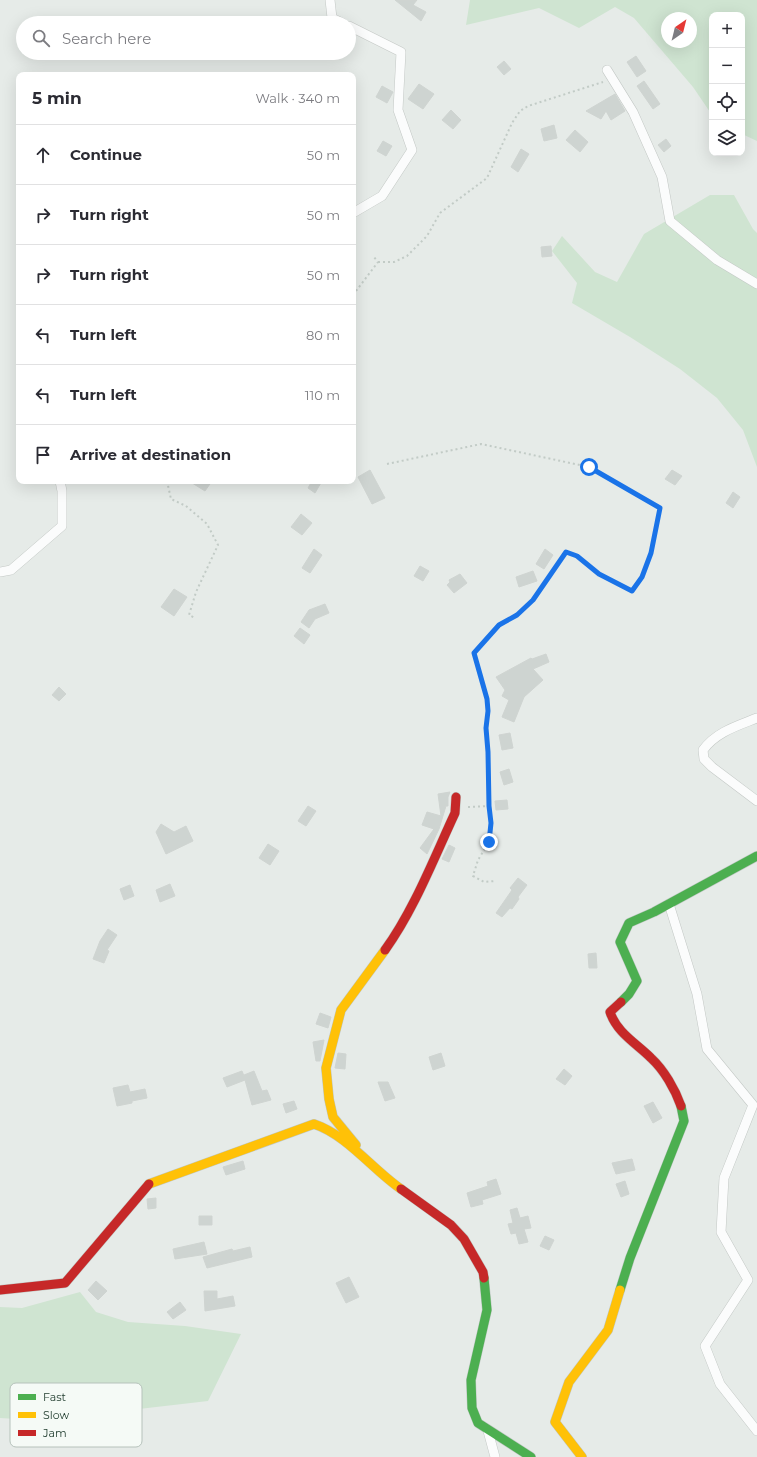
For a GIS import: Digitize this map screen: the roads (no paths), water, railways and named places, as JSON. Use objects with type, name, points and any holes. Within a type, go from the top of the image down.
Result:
[{"type":"street","points":[[330,0],[332,16]]},
{"type":"street","points":[[356,30],[401,52],[398,110],[412,150],[382,196],[356,211]]},
{"type":"street","points":[[609,74],[633,112],[662,177],[670,221],[717,260],[757,284]]},
{"type":"street","points":[[0,572],[11,570],[62,526],[61,484]]},
{"type":"street","points":[[757,718],[721,733],[708,743],[703,750],[704,758],[712,767],[757,801]]},
{"type":"street","points":[[371,1163],[333,1117],[329,1099],[326,1068],[341,1010],[392,940],[410,908],[456,808],[456,797]]},
{"type":"street","points":[[582,1457],[555,1422],[570,1382],[608,1330],[630,1258],[684,1121],[680,1102],[652,1058],[633,1043],[612,1019],[610,1012],[620,1005],[633,991],[637,981],[620,942],[629,923],[669,904],[757,856]]},
{"type":"street","points":[[669,904],[697,994],[707,1048],[753,1105],[724,1178],[721,1232],[748,1280],[705,1346],[720,1384],[757,1432]]},
{"type":"street","points":[[0,1290],[65,1283],[149,1184],[314,1124],[326,1128],[371,1163],[393,1184],[451,1224],[464,1239],[483,1272],[487,1310],[471,1380],[472,1408],[478,1423],[488,1431],[531,1457]]},
{"type":"street","points":[[488,1431],[495,1457]]}]
